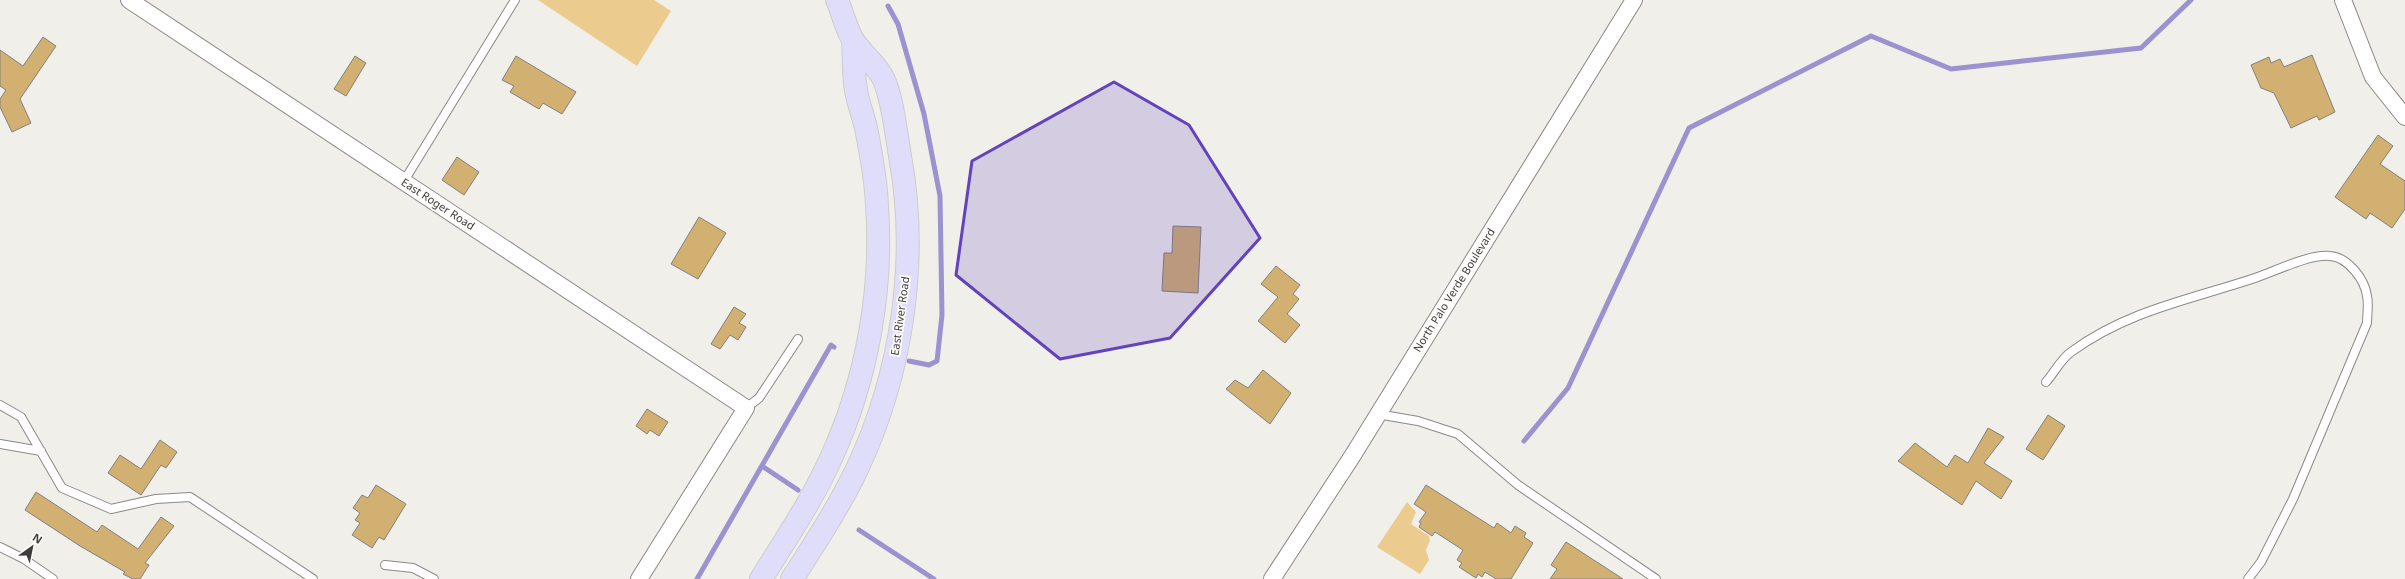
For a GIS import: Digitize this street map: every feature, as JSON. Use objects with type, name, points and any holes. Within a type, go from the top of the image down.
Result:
[{"type":"main road","name":"East River Road","points":[[761,579],[816,489],[832,456],[850,411],[863,367],[872,320],[877,278],[877,205],[870,150],[855,89],[853,42],[837,0]]},
{"type":"main road","name":"East River Road","points":[[792,579],[832,515],[867,447],[890,377],[904,304],[907,219],[904,174],[895,126],[884,79],[853,42]]},
{"type":"street","name":"East Roger Road","points":[[130,0],[746,408]]},
{"type":"street","name":"North Palo Verde Boulevard","points":[[1272,579],[1353,455],[1634,0]]},
{"type":"street","points":[[2343,0],[2373,77],[2405,117]]},
{"type":"street","points":[[639,579],[746,408]]},
{"type":"lane","points":[[404,181],[515,0]]},
{"type":"lane","points":[[2046,382],[2070,353],[2119,324],[2160,306],[2307,260],[2330,256],[2343,261],[2359,276],[2367,296],[2367,323],[2293,499],[2261,562],[2248,579]]},
{"type":"lane","points":[[746,408],[760,398],[798,339]]},
{"type":"lane","points":[[0,405],[21,417],[62,488],[111,509],[156,499],[190,497],[313,579]]},
{"type":"lane","points":[[1377,414],[1418,421],[1458,434],[1518,485],[1656,579]]},
{"type":"lane","points":[[0,444],[40,451]]},
{"type":"lane","points":[[0,547],[24,559],[53,579]]},
{"type":"lane","points":[[385,564],[413,568],[434,579]]},
{"type":"highlighted area","points":[[1114,82],[1189,125],[1260,238],[1170,338],[1060,359],[956,275],[972,161]]},
{"type":"shaded area","points":[[538,0],[654,0],[671,11],[637,66]]},
{"type":"shaded area","points":[[1407,502],[1416,512],[1411,524],[1429,536],[1430,540],[1426,550],[1429,560],[1420,574],[1377,547]]},
{"type":"building","points":[[43,37],[56,46],[20,99],[31,123],[12,132],[0,107],[0,99],[6,90],[0,86],[0,50],[23,66]]},
{"type":"building","points":[[2312,55],[2335,112],[2319,120],[2317,116],[2291,128],[2274,93],[2261,88],[2251,65],[2269,57],[2271,63],[2280,59],[2284,67]]},
{"type":"building","points":[[355,56],[366,63],[346,96],[334,89]]},
{"type":"building","points":[[516,56],[576,92],[562,114],[543,103],[539,109],[510,92],[514,86],[502,80]]},
{"type":"building","points":[[2378,135],[2393,146],[2380,164],[2405,181],[2405,209],[2392,228],[2370,213],[2366,219],[2335,197]]},
{"type":"building","points":[[457,157],[479,172],[464,195],[442,180]]},
{"type":"building","points":[[699,217],[726,233],[698,279],[671,264]]},
{"type":"building","points":[[1173,226],[1201,227],[1198,293],[1162,291],[1164,253],[1172,253]]},
{"type":"building","points":[[1276,266],[1300,285],[1293,294],[1299,299],[1287,314],[1300,325],[1285,343],[1258,321],[1278,297],[1261,284]]},
{"type":"building","points":[[734,307],[746,314],[739,323],[746,327],[738,340],[730,335],[720,349],[711,344]]},
{"type":"building","points":[[1263,370],[1291,393],[1270,424],[1226,389],[1235,380],[1248,388]]},
{"type":"building","points":[[647,409],[668,422],[659,436],[650,430],[647,434],[636,426]]},
{"type":"building","points":[[2048,415],[2065,426],[2043,460],[2026,449]]},
{"type":"building","points":[[1988,428],[2004,437],[1984,463],[2012,481],[2001,499],[1976,481],[1962,505],[1898,461],[1915,443],[1947,467],[1955,455],[1968,463]]},
{"type":"building","points":[[160,440],[177,452],[166,468],[161,465],[141,495],[108,473],[120,455],[141,469]]},
{"type":"building","points":[[376,485],[406,504],[384,540],[379,537],[372,548],[352,535],[360,523],[355,520],[360,513],[353,508],[362,495],[368,498]]},
{"type":"building","points":[[1426,485],[1494,528],[1497,523],[1511,533],[1515,526],[1526,533],[1524,537],[1533,543],[1511,579],[1496,579],[1485,572],[1482,577],[1478,574],[1476,578],[1459,567],[1462,563],[1457,560],[1463,550],[1435,532],[1432,536],[1419,527],[1421,523],[1419,522],[1426,512],[1414,504]]},
{"type":"building","points":[[36,492],[97,532],[102,525],[138,549],[161,517],[174,526],[145,563],[149,565],[140,579],[133,579],[123,574],[125,572],[80,546],[25,510]]},
{"type":"building","points":[[1566,542],[1623,579],[1550,579],[1557,569],[1551,565]]},
{"type":"waterway","points":[[1524,441],[1568,388],[1689,128],[1871,36],[1951,69],[2141,48],[2191,0]]},
{"type":"waterway","points":[[888,6],[898,24],[924,114],[940,196],[942,315],[937,361],[929,365],[909,361]]},
{"type":"waterway","points":[[697,579],[831,345],[834,347]]},
{"type":"waterway","points":[[762,466],[798,490]]},
{"type":"waterway","points":[[859,530],[934,579]]}]
